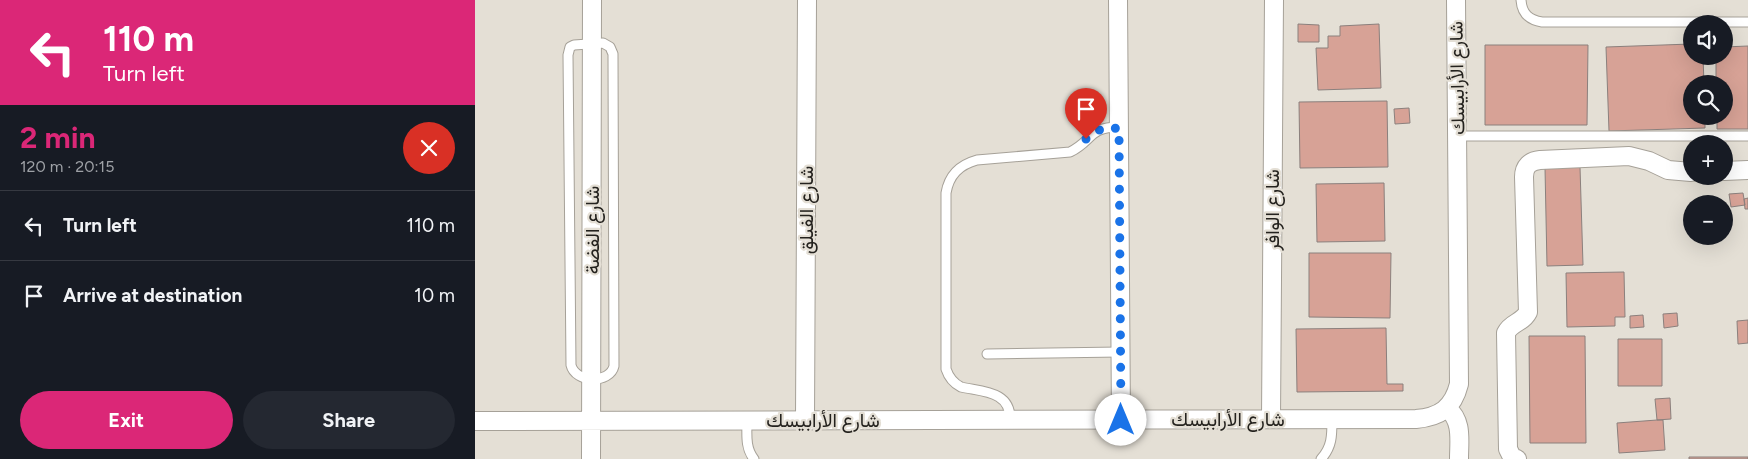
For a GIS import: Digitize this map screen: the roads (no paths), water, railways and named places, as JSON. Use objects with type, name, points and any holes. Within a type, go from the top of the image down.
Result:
[{"type":"street","name":"شارع الفضة","points":[[591,459],[593,0]]},
{"type":"street","name":"شارع الفيلق","points":[[805,420],[807,0]]},
{"type":"street","points":[[1118,0],[1121,420]]},
{"type":"street","name":"شارع الوافر","points":[[1271,419],[1274,0]]},
{"type":"street","name":"شارع الأرابيسك","points":[[475,420],[1332,420],[1428,418],[1439,414],[1447,408],[1457,393],[1459,384],[1456,0]]},
{"type":"street","points":[[1517,459],[1511,457],[1509,450],[1506,333],[1512,324],[1522,320],[1528,312],[1524,177],[1526,168],[1534,161],[1540,160],[1629,156],[1649,161],[1668,170],[1683,171]]},
{"type":"street","points":[[1733,170],[1748,170]]},
{"type":"street","points":[[1447,408],[1457,419],[1459,428],[1459,459]]},
{"type":"lane","points":[[1521,0],[1527,16],[1542,22],[1748,22]]},
{"type":"lane","points":[[591,378],[577,376],[571,365],[568,55],[570,48],[574,45],[593,43]]},
{"type":"lane","points":[[1010,420],[1009,407],[1002,398],[961,387],[948,375],[946,369],[947,186],[955,172],[969,162],[1070,152],[1081,145],[1093,133],[1101,129],[1119,128]]},
{"type":"lane","points":[[1457,136],[1748,136]]},
{"type":"lane","points":[[987,354],[1120,352]]},
{"type":"lane","points":[[747,420],[748,446],[750,454],[754,459]]},
{"type":"lane","points":[[1321,459],[1331,443],[1332,420]]}]
